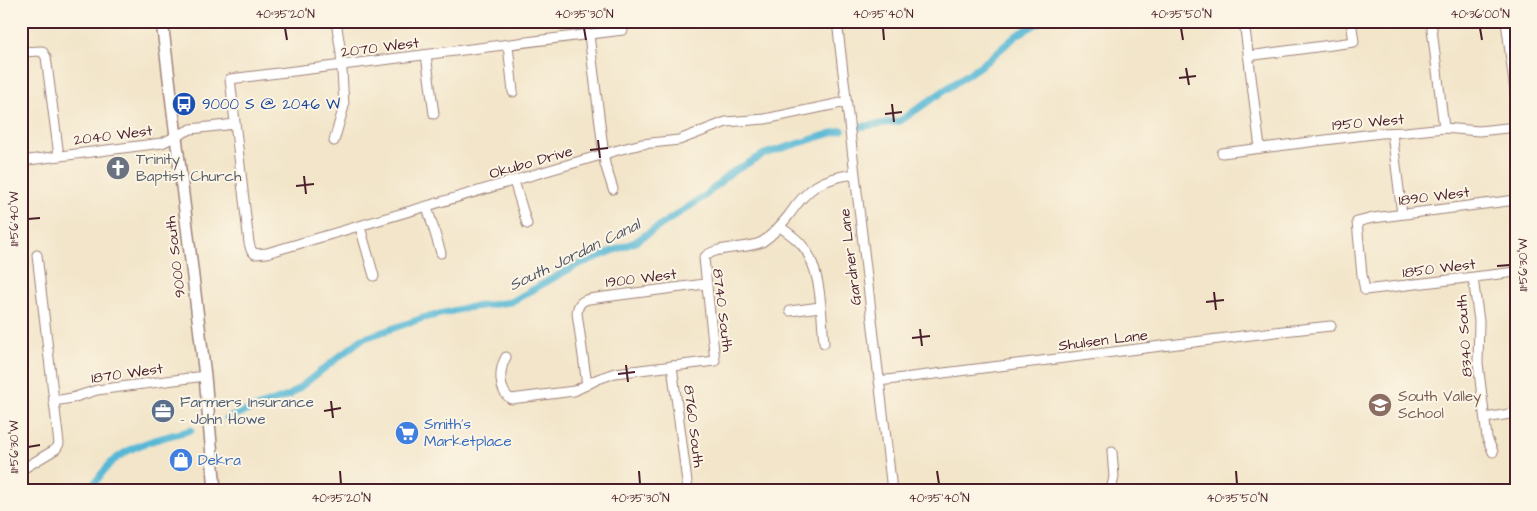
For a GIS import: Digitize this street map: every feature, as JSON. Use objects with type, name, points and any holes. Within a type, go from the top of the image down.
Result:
[{"type":"main road","name":"9000 South","points":[[162,21],[205,376],[215,490]]},
{"type":"street","points":[[334,141],[344,106],[336,21]]},
{"type":"street","name":"Gardner Lane","points":[[837,21],[892,490]]},
{"type":"street","points":[[1244,21],[1260,148]]},
{"type":"street","points":[[1248,56],[1354,42],[1351,21]]},
{"type":"street","points":[[1432,21],[1444,128]]},
{"type":"street","points":[[1506,21],[1513,56],[1516,99]]},
{"type":"street","name":"2070 West","points":[[235,124],[230,79],[623,30]]},
{"type":"street","points":[[589,35],[604,155],[613,189]]},
{"type":"street","points":[[508,45],[514,92]]},
{"type":"street","points":[[21,52],[42,51],[47,62],[59,156]]},
{"type":"street","points":[[426,55],[434,114]]},
{"type":"street","name":"Okubo Drive","points":[[235,124],[249,243],[251,250],[255,254],[267,253],[360,227],[642,144],[684,138],[726,122],[773,117],[846,102]]},
{"type":"street","name":"2040 West","points":[[21,160],[162,143],[191,129],[235,124]]},
{"type":"street","name":"1950 West","points":[[1222,153],[1381,133],[1444,128],[1479,131],[1516,127]]},
{"type":"street","points":[[1392,133],[1402,214]]},
{"type":"street","points":[[824,343],[814,265],[809,254],[801,244],[780,227],[799,199],[812,187],[830,178],[854,174]]},
{"type":"street","points":[[514,181],[526,224]]},
{"type":"street","name":"1890 West","points":[[1365,290],[1357,222],[1402,214],[1516,200]]},
{"type":"street","points":[[427,207],[441,253]]},
{"type":"street","points":[[360,227],[374,276]]},
{"type":"street","name":"8740 South","points":[[672,366],[715,361],[703,262],[706,255],[710,252],[741,248],[761,242],[780,227]]},
{"type":"street","points":[[21,470],[56,449],[59,444],[37,255]]},
{"type":"street","name":"1850 West","points":[[1365,290],[1516,272]]},
{"type":"street","name":"8340 South","points":[[1473,278],[1479,321],[1478,363],[1487,438],[1493,452]]},
{"type":"street","name":"1900 West","points":[[587,386],[578,313],[578,306],[581,302],[589,299],[705,284]]},
{"type":"street","points":[[790,311],[820,307]]},
{"type":"street","name":"Shulsen Lane","points":[[879,381],[1331,326]]},
{"type":"street","points":[[506,357],[501,370],[503,389],[511,399],[574,391],[615,373],[672,366]]},
{"type":"street","name":"8760 South","points":[[672,366],[688,490]]},
{"type":"street","name":"1870 West","points":[[54,401],[72,398],[96,390],[205,376]]},
{"type":"street","points":[[1485,418],[1516,413]]},
{"type":"street","points":[[1111,490],[1114,477],[1112,452]]},
{"type":"waterway","name":"South Jordan Canal","points":[[859,127],[900,121],[987,61],[1017,35],[1042,21]]},
{"type":"waterway","name":"South Jordan Canal","points":[[227,418],[290,395],[362,339],[423,318],[465,308],[511,302],[575,266],[635,242],[705,196],[729,174],[764,154],[842,130]]},
{"type":"waterway","name":"South Jordan Canal","points":[[89,490],[109,465],[120,455],[149,442],[191,430]]},
{"type":"place","name":"9000 S @ 2046 W","points":[[184,104]]},
{"type":"place","name":"Trinity Baptist Church","points":[[118,168]]},
{"type":"place","name":"South Valley School","points":[[1380,405]]},
{"type":"place","name":"Farmers Insurance - John Howe","points":[[163,411]]},
{"type":"place","name":"Smith's Marketplace","points":[[407,433]]},
{"type":"place","name":"Dekra","points":[[181,460]]}]
